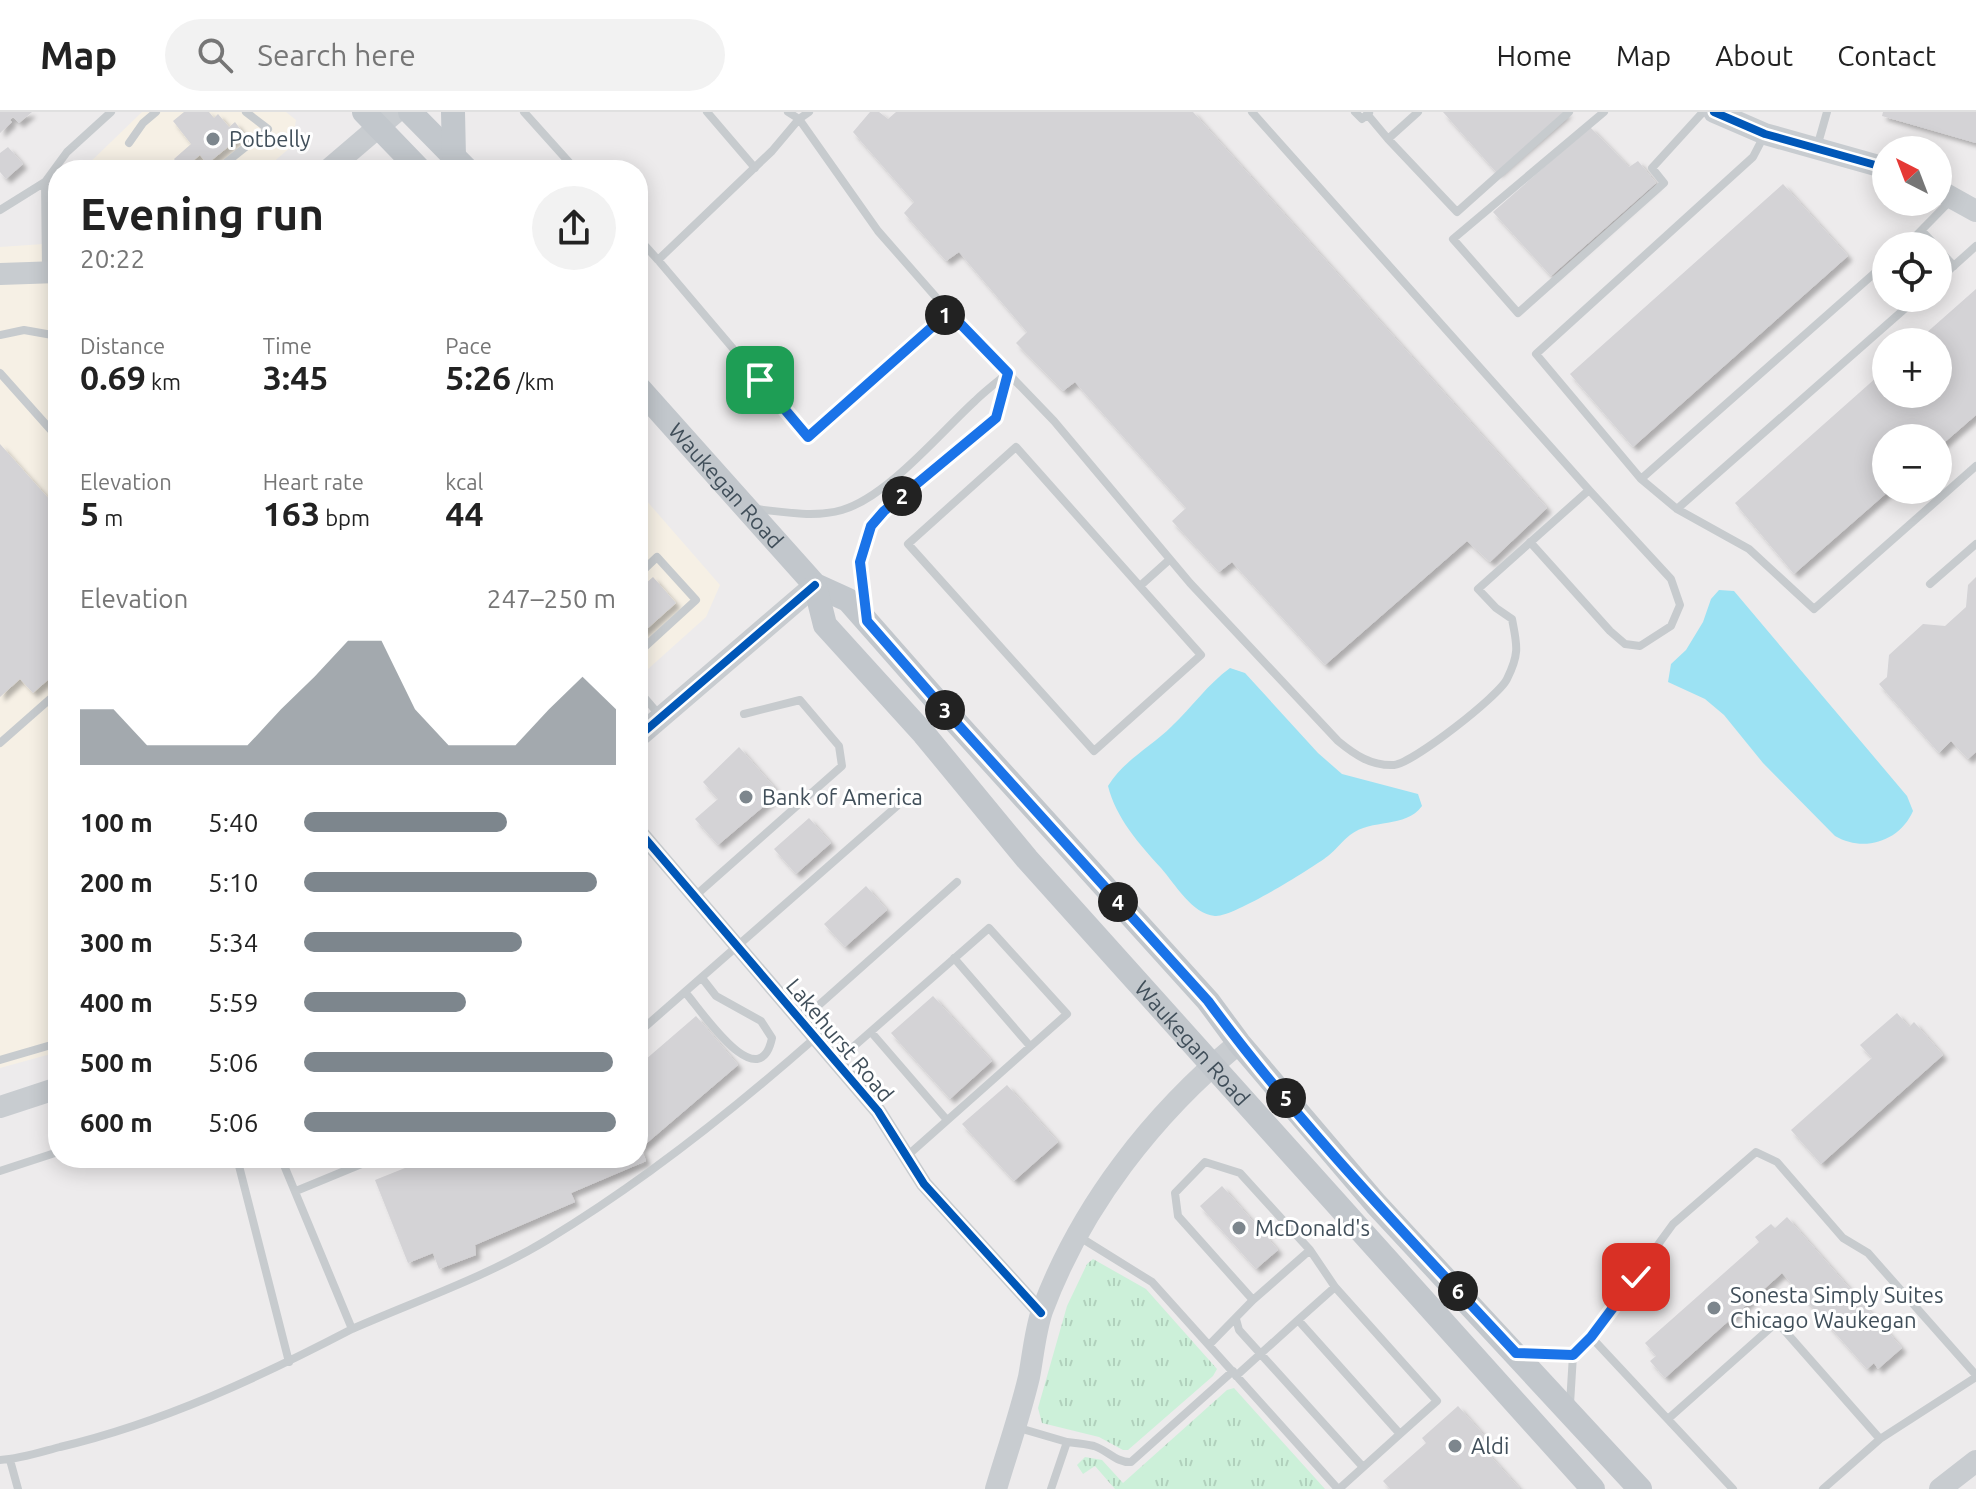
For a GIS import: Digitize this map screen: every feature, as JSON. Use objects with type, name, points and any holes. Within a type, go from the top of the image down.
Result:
[{"type":"main road","points":[[410,112],[456,160]]},
{"type":"main road","points":[[453,112],[459,160]]},
{"type":"main road","points":[[380,117],[412,160]]},
{"type":"main road","name":"Waukegan Road","points":[[648,398],[815,585],[848,600],[1208,1001],[1239,1043],[1376,1204],[1640,1489]]},
{"type":"main road","name":"Waukegan Road","points":[[815,585],[825,625],[924,734],[1027,859],[1593,1489]]},
{"type":"street","points":[[1714,112],[1765,134],[1872,164]]},
{"type":"street","points":[[338,160],[380,117]]},
{"type":"street","points":[[1952,197],[1976,211]]},
{"type":"street","points":[[0,274],[48,273]]},
{"type":"street","points":[[648,728],[815,585]]},
{"type":"street","name":"Lakehurst Road","points":[[648,842],[878,1111],[924,1184],[1041,1313]]},
{"type":"street","points":[[996,1489],[1028,1380],[1041,1313],[1078,1236],[1119,1169],[1163,1113],[1239,1043]]},
{"type":"street","points":[[0,1107],[48,1091]]},
{"type":"street","points":[[1940,1489],[1976,1461]]},
{"type":"lane","points":[[61,160],[111,112]]},
{"type":"lane","points":[[129,143],[143,123],[156,112]]},
{"type":"lane","points":[[229,160],[268,129],[246,112]]},
{"type":"lane","points":[[524,112],[567,160]]},
{"type":"lane","points":[[707,112],[755,168]]},
{"type":"lane","points":[[788,112],[799,119],[878,231],[949,312],[1054,421],[1169,560],[1338,741],[1362,760],[1396,765],[1435,744],[1506,682],[1518,650],[1512,619],[1478,589],[1589,490]]},
{"type":"lane","points":[[658,260],[809,112]]},
{"type":"lane","points":[[1252,112],[1671,579],[1680,605],[1671,626],[1640,646],[1625,644],[1530,542]]},
{"type":"lane","points":[[1355,112],[1362,119],[1368,113],[1388,139],[1457,212],[1569,112]]},
{"type":"lane","points":[[1388,139],[1418,112]]},
{"type":"lane","points":[[1604,112],[1453,239],[1518,313],[1664,183],[1652,168],[1703,112]]},
{"type":"lane","points":[[1817,147],[1827,112]]},
{"type":"lane","points":[[1765,134],[1753,157],[1536,354],[1641,479],[1677,509],[1749,549],[1814,609],[1976,466]]},
{"type":"lane","points":[[0,210],[48,178]]},
{"type":"lane","points":[[45,182],[48,221]]},
{"type":"lane","points":[[1922,231],[1932,216]]},
{"type":"lane","points":[[1954,266],[1976,246]]},
{"type":"lane","points":[[648,249],[808,437],[949,312]]},
{"type":"lane","points":[[1641,479],[1872,275]]},
{"type":"lane","points":[[1677,509],[1901,312]]},
{"type":"lane","points":[[0,335],[24,330],[48,334]]},
{"type":"lane","points":[[0,373],[48,427]]},
{"type":"lane","points":[[746,508],[812,514],[842,510],[868,498],[1008,373]]},
{"type":"lane","points":[[867,621],[860,562],[871,526],[884,511],[996,418],[1008,373]]},
{"type":"lane","points":[[1016,447],[1140,586],[1201,655],[1094,751],[908,544],[1016,447]]},
{"type":"lane","points":[[1930,584],[1976,544]]},
{"type":"lane","points":[[648,566],[657,557],[696,600],[648,644]]},
{"type":"lane","points":[[1140,586],[1169,560]]},
{"type":"lane","points":[[695,896],[842,766],[839,746],[800,700],[744,714]]},
{"type":"lane","points":[[0,743],[48,701]]},
{"type":"lane","points":[[648,702],[661,717]]},
{"type":"lane","points":[[648,1024],[897,806]]},
{"type":"lane","points":[[801,1022],[957,882]]},
{"type":"lane","points":[[836,1062],[989,928],[1067,1014],[907,1156]]},
{"type":"lane","points":[[954,958],[1030,1046]]},
{"type":"lane","points":[[685,992],[736,1052],[750,1060],[760,1059],[770,1051],[772,1038],[761,1021],[716,996],[702,978]]},
{"type":"lane","points":[[871,1032],[947,1120]]},
{"type":"lane","points":[[0,1460],[105,1437],[200,1400],[289,1362],[352,1329],[442,1294],[546,1241],[739,1105],[815,1038]]},
{"type":"lane","points":[[0,1060],[48,1046]]},
{"type":"lane","points":[[1570,1413],[1573,1355],[1591,1337],[1673,1224],[1756,1152],[1777,1162],[1843,1238],[1868,1253],[1976,1376],[1880,1439],[1823,1489]]},
{"type":"lane","points":[[0,1171],[48,1155]]},
{"type":"lane","points":[[1078,1236],[1152,1282],[1339,1489],[1437,1401],[1335,1287],[1310,1250],[1240,1173],[1205,1162],[1175,1193],[1178,1216],[1253,1300]]},
{"type":"lane","points":[[240,1168],[289,1362]]},
{"type":"lane","points":[[286,1168],[352,1329]]},
{"type":"lane","points":[[296,1191],[352,1168]]},
{"type":"lane","points":[[1209,1345],[1253,1300],[1310,1250]]},
{"type":"lane","points":[[1015,1427],[1093,1446],[1122,1462],[1131,1462],[1335,1287]]},
{"type":"lane","points":[[1236,1319],[1239,1330],[1363,1467]]},
{"type":"lane","points":[[1298,1320],[1400,1434]]},
{"type":"lane","points":[[1668,1419],[1777,1322],[1880,1439]]},
{"type":"lane","points":[[1591,1337],[1733,1489]]},
{"type":"lane","points":[[1516,1353],[1573,1355]]},
{"type":"lane","points":[[1051,1489],[1067,1442]]},
{"type":"lane","points":[[10,1460],[18,1489]]},
{"type":"shaded area","points":[[142,112],[286,112],[296,120],[292,146],[276,160],[92,160]]},
{"type":"shaded area","points":[[48,244],[48,1055],[0,1068],[0,247]]},
{"type":"shaded area","points":[[648,502],[720,585],[706,617],[648,669]]},
{"type":"green space","points":[[1093,1259],[1146,1289],[1217,1369],[1213,1376],[1128,1450],[1099,1437],[1042,1423],[1038,1408],[1067,1306],[1087,1264]]},
{"type":"green space","points":[[1234,1388],[1325,1489],[1115,1489],[1095,1466],[1083,1474],[1077,1465],[1085,1457],[1102,1460],[1123,1483],[1227,1390]]},
{"type":"water","points":[[1719,590],[1734,591],[1907,796],[1913,811],[1890,837],[1858,843],[1835,836],[1763,763],[1724,715],[1705,699],[1668,682],[1671,664],[1686,650],[1703,622],[1711,599]]},
{"type":"water","points":[[1230,668],[1245,673],[1318,753],[1342,774],[1418,794],[1422,806],[1407,818],[1359,830],[1328,856],[1289,881],[1254,901],[1215,916],[1191,904],[1145,850],[1122,820],[1108,786],[1122,769],[1172,726]]},
{"type":"building","points":[[0,112],[32,112],[19,123],[13,117],[0,133]]},
{"type":"building","name":"Potbelly","points":[[184,112],[209,112],[214,118],[218,114],[229,127],[235,122],[244,134],[212,160],[204,160],[200,155],[194,160],[175,160],[191,144],[173,121]]},
{"type":"building","points":[[870,112],[879,112],[888,119],[896,112],[1193,112],[1547,508],[1490,562],[1467,541],[1325,665],[1232,562],[1219,572],[1172,521],[1186,508],[1075,382],[1063,391],[1016,343],[1027,332],[959,252],[946,261],[904,213],[914,202],[853,132]]},
{"type":"building","points":[[1443,112],[1568,112],[1497,173]]},
{"type":"building","points":[[1883,112],[1976,112],[1976,143],[1952,136],[1882,116]]},
{"type":"building","points":[[1590,127],[1629,167],[1638,161],[1656,183],[1551,276],[1493,212]]},
{"type":"building","points":[[8,147],[23,164],[6,179],[0,172],[0,153]]},
{"type":"building","points":[[1783,184],[1848,256],[1633,447],[1570,374]]},
{"type":"building","points":[[1976,289],[1976,415],[1952,436],[1952,424],[1872,424],[1874,504],[1794,574],[1735,503],[1872,381],[1872,408],[1952,408],[1952,328],[1932,328]]},
{"type":"building","points":[[0,444],[48,498],[48,680],[33,693],[20,679],[0,697]]},
{"type":"building","points":[[653,577],[676,603],[648,628],[648,581]]},
{"type":"building","points":[[1976,577],[1976,752],[1968,759],[1951,741],[1939,753],[1879,684],[1887,677],[1889,655],[1923,624],[1945,626],[1966,607],[1968,585]]},
{"type":"building","name":"Bank of America","points":[[739,747],[774,787],[771,789],[777,795],[718,845],[695,819],[718,799],[703,782]]},
{"type":"building","points":[[809,818],[831,843],[796,874],[774,849]]},
{"type":"building","points":[[866,886],[887,910],[845,947],[824,924]]},
{"type":"building","points":[[933,996],[992,1061],[950,1099],[891,1033]]},
{"type":"building","points":[[1897,1013],[1909,1027],[1914,1022],[1943,1055],[1821,1164],[1791,1130],[1872,1058],[1860,1045]]},
{"type":"building","points":[[696,1016],[738,1065],[648,1142],[648,1057]]},
{"type":"building","points":[[1007,1085],[1058,1142],[1014,1181],[962,1124]]},
{"type":"building","points":[[405,1168],[630,1168],[571,1193],[575,1202],[475,1245],[476,1255],[439,1269],[433,1253],[408,1263],[375,1180]]},
{"type":"building","name":"McDonald's","points":[[1222,1186],[1278,1250],[1256,1269],[1200,1206]]},
{"type":"building","name":"Sonesta Simply Suites Chicago Waukegan","points":[[1787,1217],[1902,1348],[1878,1369],[1874,1363],[1867,1369],[1782,1273],[1665,1378],[1650,1361],[1656,1356],[1645,1343],[1759,1242],[1755,1237],[1771,1224],[1775,1228]]},
{"type":"building","name":"Aldi","points":[[1458,1406],[1490,1442],[1484,1449],[1520,1489],[1390,1489],[1383,1481],[1426,1443],[1422,1438]]},
{"type":"cycle path","points":[[1714,112],[1765,134],[1872,164]]},
{"type":"cycle path","points":[[648,728],[815,585]]},
{"type":"cycle path","points":[[648,842],[878,1111],[924,1184],[1041,1313]]},
{"type":"place","name":"Potbelly","points":[[213,139]]},
{"type":"place","name":"Bank of America","points":[[746,797]]},
{"type":"place","name":"McDonald's","points":[[1239,1228]]},
{"type":"place","name":"Sonesta Simply Suites Chicago Waukegan","points":[[1714,1308]]},
{"type":"place","name":"Aldi","points":[[1455,1446]]},
{"type":"route","points":[[760,380],[808,437],[949,312],[1008,373],[996,418],[884,511],[871,526],[860,562],[867,621],[1208,1001],[1239,1043],[1376,1204],[1516,1353],[1573,1355],[1591,1337],[1636,1277]]}]
